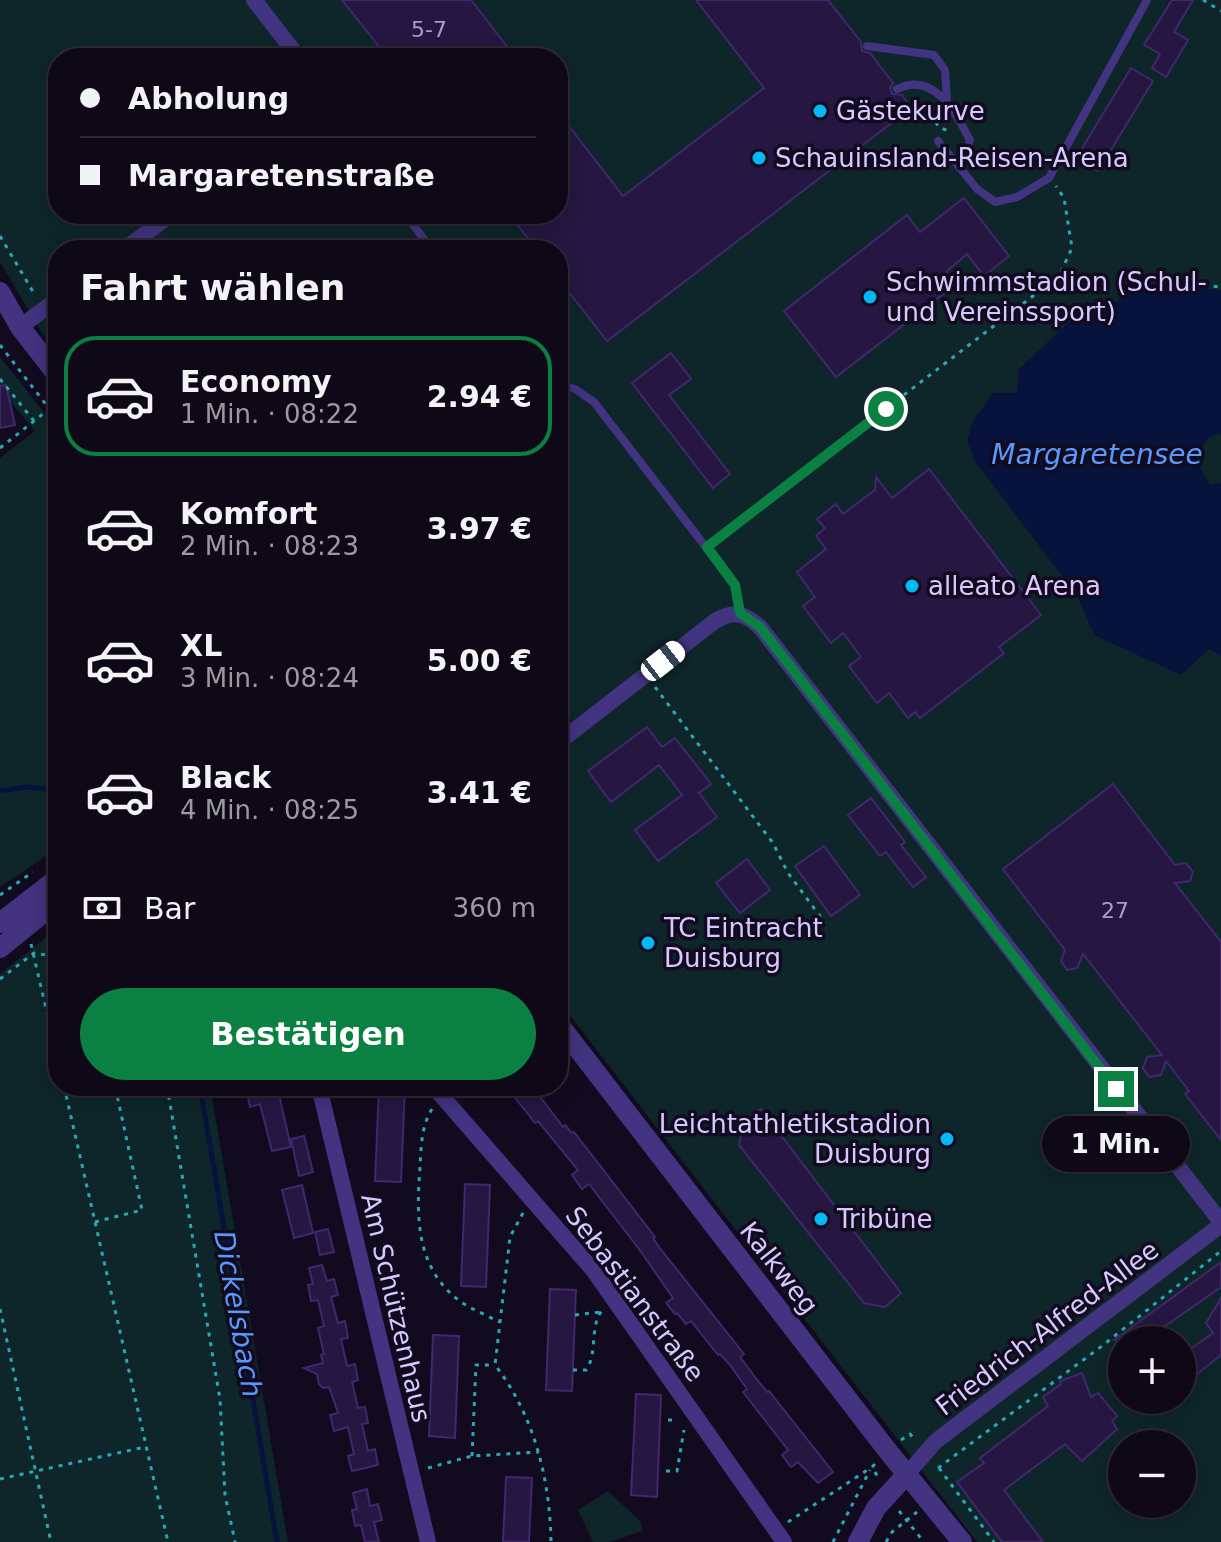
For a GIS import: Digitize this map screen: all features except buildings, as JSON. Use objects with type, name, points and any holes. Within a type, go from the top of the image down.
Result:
[{"type":"street","points":[[254,0],[291,48]]},
{"type":"street","points":[[137,240],[158,224]]},
{"type":"street","points":[[0,292],[20,327],[48,363]]},
{"type":"street","points":[[20,327],[48,306]]},
{"type":"street","points":[[568,735],[727,614],[740,613],[760,627],[1221,1223]]},
{"type":"street","points":[[0,923],[48,874]]},
{"type":"street","points":[[0,948],[48,909]]},
{"type":"street","name":"Kalkweg","points":[[568,1036],[962,1542]]},
{"type":"street","name":"Am Schützenhaus","points":[[321,1096],[428,1542]]},
{"type":"street","name":"Sebastianstraße","points":[[442,1096],[593,1270],[780,1536]]},
{"type":"street","name":"Friedrich-Alfred-Allee","points":[[907,1474],[926,1451],[1221,1223]]},
{"type":"street","points":[[858,1542],[876,1508],[907,1474]]},
{"type":"lane","points":[[938,141],[986,197],[995,202],[1005,202],[1049,178],[1147,0]]},
{"type":"lane","points":[[867,46],[934,55],[945,70],[947,102]]},
{"type":"lane","points":[[897,89],[909,84],[924,85],[938,92],[947,102],[970,140],[960,168]]},
{"type":"lane","points":[[568,387],[594,402],[707,547],[735,585],[740,613]]},
{"type":"lane","points":[[707,547],[886,409]]},
{"type":"path","points":[[1203,0],[1221,11]]},
{"type":"path","points":[[898,114],[917,116]]},
{"type":"path","points":[[886,409],[1059,276],[1072,248],[1064,198],[1053,181],[1056,168]]},
{"type":"path","points":[[0,236],[48,300]]},
{"type":"path","points":[[1164,281],[1221,287]]},
{"type":"path","points":[[0,345],[48,406]]},
{"type":"path","points":[[0,379],[34,421]]},
{"type":"path","points":[[0,448],[48,410]]},
{"type":"path","points":[[646,675],[773,843],[788,873],[825,923]]},
{"type":"path","points":[[0,895],[35,871]]},
{"type":"path","points":[[33,951],[48,955]]},
{"type":"path","points":[[0,979],[33,951]]},
{"type":"path","points":[[33,951],[48,1016]]},
{"type":"path","points":[[66,1096],[168,1542]]},
{"type":"path","points":[[95,1222],[142,1210],[117,1096]]},
{"type":"path","points":[[169,1096],[220,1399],[225,1495],[235,1542]]},
{"type":"path","points":[[436,1096],[422,1137],[417,1210],[420,1241],[440,1281],[461,1302],[499,1322]]},
{"type":"path","points":[[534,1201],[519,1218],[510,1237],[495,1365],[513,1388],[539,1452],[546,1476],[551,1542]]},
{"type":"path","points":[[938,1468],[1102,1346],[1221,1251]]},
{"type":"path","points":[[573,1370],[586,1370],[591,1364],[595,1321],[614,1300]]},
{"type":"path","points":[[0,1309],[51,1542]]},
{"type":"path","points":[[575,1315],[600,1312]]},
{"type":"path","points":[[472,1456],[476,1365],[495,1365]]},
{"type":"path","points":[[666,1471],[677,1471],[686,1421],[694,1414]]},
{"type":"path","points":[[910,1434],[994,1542]]},
{"type":"path","points":[[0,1479],[146,1447]]},
{"type":"path","points":[[411,1472],[472,1456],[539,1452]]},
{"type":"path","points":[[780,1536],[872,1467],[833,1542]]},
{"type":"path","points":[[886,1542],[892,1532],[907,1520],[924,1542]]},
{"type":"green space","points":[[0,0],[1221,0],[1221,1542],[977,1542],[568,1013],[568,240],[48,240],[48,340],[0,262]]},
{"type":"green space","points":[[0,357],[48,417],[48,855],[0,887],[0,458],[35,431],[0,389]]},
{"type":"green space","points":[[48,936],[48,1096],[212,1096],[288,1542],[0,1542],[0,974]]},
{"type":"green space","points":[[608,1491],[641,1522],[642,1531],[610,1542],[593,1542],[578,1510]]},
{"type":"water","name":"Margaretensee","points":[[1144,273],[1149,284],[1221,290],[1221,434],[1208,440],[1196,461],[1210,485],[1221,483],[1221,656],[1209,649],[1181,675],[1094,635],[1078,597],[975,461],[967,441],[973,421],[993,393],[1017,393],[1019,369],[1084,308],[1109,306],[1128,295],[1137,275]]},
{"type":"waterway","name":"Dickelsbach","points":[[0,791],[26,787],[48,789]]},
{"type":"waterway","name":"Dickelsbach","points":[[202,1096],[277,1542]]},
{"type":"place","name":"Gästekurve","points":[[820,111]]},
{"type":"place","name":"Schauinsland-Reisen-Arena","points":[[759,158]]},
{"type":"place","name":"Schwimmstadion (Schul- und Vereinssport)","points":[[870,297]]},
{"type":"place","name":"alleato Arena","points":[[912,586]]},
{"type":"place","name":"TC Eintracht Duisburg","points":[[648,943]]},
{"type":"place","name":"Leichtathletikstadion Duisburg","points":[[947,1139]]},
{"type":"place","name":"Tribüne","points":[[821,1219]]},
{"type":"route","points":[[886,409],[707,547],[735,585],[740,613],[760,627],[1116,1089]]}]
